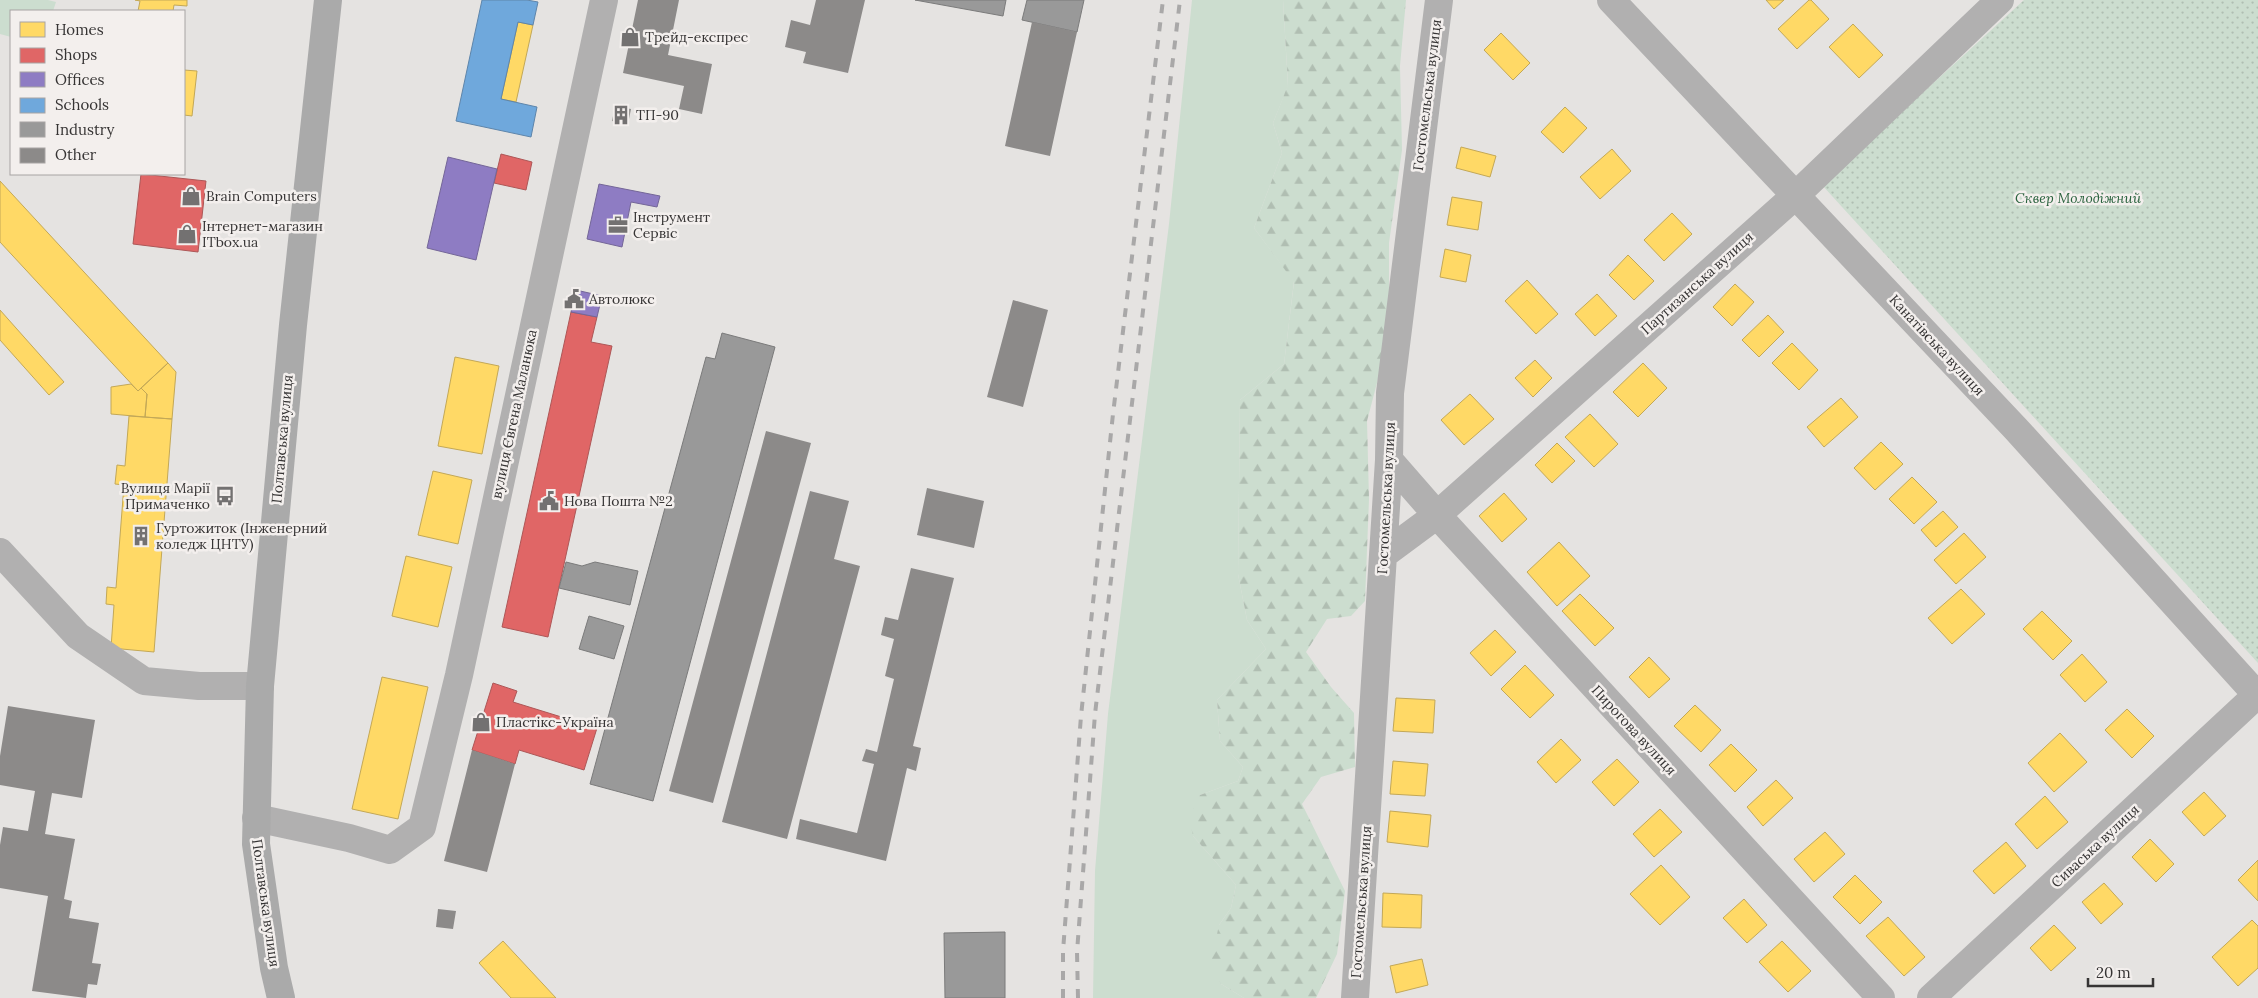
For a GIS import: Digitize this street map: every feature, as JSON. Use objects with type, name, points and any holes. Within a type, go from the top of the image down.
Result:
[{"type":"main road","name":"Полтавська вулиця","points":[[281,998],[274,968],[256,844],[260,686],[293,325],[328,0]]},
{"type":"street","name":"вулиця Євгена Маланюка","points":[[256,818],[350,838],[390,850],[422,827],[459,675],[604,0]]},
{"type":"street","name":"Гостомельська вулиця","points":[[1355,998],[1389,460],[1390,394],[1439,0]]},
{"type":"street","name":"Канатівська вулиця","points":[[1611,0],[2016,429],[2258,695]]},
{"type":"street","name":"Партизанська вулиця","points":[[1383,555],[1437,515],[1796,195],[2000,0]]},
{"type":"street","name":"Пирогова вулиця","points":[[1389,460],[1437,515],[1881,998]]},
{"type":"street","points":[[0,552],[78,636],[144,681],[200,686],[260,686]]},
{"type":"street","name":"Сиваська вулиця","points":[[1931,998],[2258,695]]},
{"type":"green space","points":[[0,0],[48,0],[56,2],[53,10],[10,10],[10,37],[0,34]]},
{"type":"green space","points":[[1192,0],[1283,0],[1288,86],[1273,123],[1282,153],[1254,228],[1294,281],[1284,364],[1240,400],[1238,574],[1247,620],[1266,649],[1217,700],[1220,741],[1243,767],[1238,781],[1200,795],[1193,836],[1236,885],[1231,908],[1219,925],[1221,984],[1244,998],[1093,998],[1095,871],[1108,714],[1169,224]]},
{"type":"green space","points":[[1283,0],[1406,0],[1400,66],[1402,150],[1389,243],[1389,337],[1367,421],[1369,499],[1365,601],[1351,616],[1327,619],[1306,652],[1331,687],[1354,713],[1355,767],[1321,777],[1302,804],[1345,891],[1337,954],[1316,998],[1244,998],[1221,984],[1211,962],[1219,925],[1231,908],[1236,885],[1193,836],[1189,818],[1200,795],[1238,781],[1243,767],[1220,741],[1217,700],[1266,649],[1247,620],[1238,574],[1240,400],[1284,364],[1294,282],[1254,228],[1282,153],[1273,123],[1288,85]]},
{"type":"green space","name":"Сквер Молодіжний","points":[[2024,0],[2258,0],[2258,663],[1822,185]]},
{"type":"building: Homes","points":[[135,0],[187,0],[187,6],[174,5],[173,10],[138,10],[140,1]]},
{"type":"building: Homes","points":[[1766,0],[1784,0],[1774,9]]},
{"type":"building: Homes","points":[[1809,0],[1829,19],[1797,49],[1778,29]]},
{"type":"building: Homes","points":[[518,22],[533,25],[516,102],[501,99]]},
{"type":"building: Homes","points":[[1853,24],[1883,55],[1859,78],[1829,47]]},
{"type":"building: Homes","points":[[1501,33],[1530,63],[1513,80],[1484,50]]},
{"type":"building: Homes","points":[[185,70],[197,71],[192,116],[185,115]]},
{"type":"building: Homes","points":[[1565,107],[1587,128],[1563,153],[1541,132]]},
{"type":"building: Homes","points":[[1461,147],[1496,156],[1490,177],[1456,168]]},
{"type":"building: Homes","points":[[1612,149],[1631,171],[1600,199],[1580,177]]},
{"type":"building: Homes","points":[[0,181],[168,363],[138,391],[0,242]]},
{"type":"building: Homes","points":[[1452,197],[1482,202],[1478,230],[1447,225]]},
{"type":"building: Homes","points":[[1672,213],[1692,234],[1664,261],[1644,240]]},
{"type":"building: Homes","points":[[1445,249],[1471,255],[1466,282],[1440,277]]},
{"type":"building: Homes","points":[[1628,255],[1654,281],[1634,300],[1609,275]]},
{"type":"building: Homes","points":[[1527,280],[1558,314],[1536,334],[1505,301]]},
{"type":"building: Homes","points":[[1735,284],[1754,302],[1732,326],[1713,307]]},
{"type":"building: Homes","points":[[1597,294],[1617,316],[1595,336],[1575,314]]},
{"type":"building: Homes","points":[[0,310],[64,382],[49,395],[0,340]]},
{"type":"building: Homes","points":[[1768,315],[1784,332],[1759,357],[1742,340]]},
{"type":"building: Homes","points":[[1792,343],[1818,370],[1799,390],[1772,363]]},
{"type":"building: Homes","points":[[455,357],[499,366],[482,454],[438,446]]},
{"type":"building: Homes","points":[[1535,360],[1552,378],[1533,397],[1515,378]]},
{"type":"building: Homes","points":[[168,363],[176,372],[172,419],[145,417],[147,394],[141,388]]},
{"type":"building: Homes","points":[[1643,363],[1667,388],[1638,417],[1613,392]]},
{"type":"building: Homes","points":[[131,384],[138,391],[141,388],[147,394],[145,417],[111,414],[111,387]]},
{"type":"building: Homes","points":[[1470,394],[1494,419],[1464,445],[1441,420]]},
{"type":"building: Homes","points":[[1841,398],[1858,417],[1824,447],[1807,427]]},
{"type":"building: Homes","points":[[1590,414],[1618,444],[1594,467],[1565,437]]},
{"type":"building: Homes","name":"Гуртожиток (Інженерний коледж ЦНТУ)","points":[[129,416],[172,419],[154,652],[111,648],[114,605],[106,604],[107,587],[116,588],[124,485],[115,484],[117,465],[125,466]]},
{"type":"building: Homes","points":[[1881,442],[1903,464],[1875,490],[1854,468]]},
{"type":"building: Homes","points":[[1557,443],[1575,461],[1552,483],[1535,465]]},
{"type":"building: Homes","points":[[433,471],[472,480],[458,544],[418,535]]},
{"type":"building: Homes","points":[[1912,477],[1937,502],[1914,524],[1889,499]]},
{"type":"building: Homes","points":[[1504,493],[1527,519],[1502,542],[1479,516]]},
{"type":"building: Homes","points":[[1943,511],[1958,527],[1936,547],[1921,530]]},
{"type":"building: Homes","points":[[1964,533],[1986,557],[1956,584],[1934,560]]},
{"type":"building: Homes","points":[[1559,542],[1590,576],[1557,606],[1527,572]]},
{"type":"building: Homes","points":[[406,556],[452,567],[438,627],[392,616]]},
{"type":"building: Homes","points":[[1961,589],[1985,614],[1952,644],[1928,618]]},
{"type":"building: Homes","points":[[1580,594],[1614,628],[1595,646],[1562,611]]},
{"type":"building: Homes","points":[[2042,611],[2072,641],[2053,660],[2023,629]]},
{"type":"building: Homes","points":[[1495,630],[1516,652],[1491,676],[1470,653]]},
{"type":"building: Homes","points":[[2082,654],[2107,682],[2085,702],[2060,675]]},
{"type":"building: Homes","points":[[1649,657],[1670,679],[1649,698],[1629,677]]},
{"type":"building: Homes","points":[[1525,665],[1554,695],[1530,718],[1501,689]]},
{"type":"building: Homes","points":[[382,677],[428,687],[398,819],[352,809]]},
{"type":"building: Homes","points":[[1396,698],[1435,700],[1433,733],[1393,731]]},
{"type":"building: Homes","points":[[1695,705],[1721,730],[1701,752],[1674,726]]},
{"type":"building: Homes","points":[[2127,709],[2154,736],[2132,758],[2105,730]]},
{"type":"building: Homes","points":[[2060,733],[2087,762],[2054,792],[2028,763]]},
{"type":"building: Homes","points":[[1561,739],[1581,760],[1556,783],[1537,762]]},
{"type":"building: Homes","points":[[1731,744],[1757,770],[1735,792],[1709,765]]},
{"type":"building: Homes","points":[[1617,759],[1639,782],[1614,806],[1592,782]]},
{"type":"building: Homes","points":[[1393,761],[1428,764],[1425,796],[1390,794]]},
{"type":"building: Homes","points":[[1776,780],[1793,798],[1763,826],[1747,807]]},
{"type":"building: Homes","points":[[2204,792],[2226,816],[2204,836],[2182,812]]},
{"type":"building: Homes","points":[[2045,796],[2068,822],[2037,849],[2015,824]]},
{"type":"building: Homes","points":[[1660,809],[1682,832],[1654,857],[1633,834]]},
{"type":"building: Homes","points":[[1390,811],[1431,815],[1428,847],[1387,842]]},
{"type":"building: Homes","points":[[1825,832],[1845,854],[1814,882],[1794,859]]},
{"type":"building: Homes","points":[[2150,839],[2174,864],[2156,882],[2132,857]]},
{"type":"building: Homes","points":[[2006,842],[2026,866],[1994,894],[1973,871]]},
{"type":"building: Homes","points":[[2258,860],[2258,901],[2238,880]]},
{"type":"building: Homes","points":[[1661,865],[1690,897],[1660,925],[1630,894]]},
{"type":"building: Homes","points":[[1855,875],[1882,902],[1860,924],[1833,897]]},
{"type":"building: Homes","points":[[2104,883],[2123,904],[2101,924],[2082,902]]},
{"type":"building: Homes","points":[[1383,893],[1422,895],[1421,928],[1382,927]]},
{"type":"building: Homes","points":[[1744,899],[1767,925],[1747,943],[1723,918]]},
{"type":"building: Homes","points":[[1888,917],[1925,957],[1904,976],[1866,936]]},
{"type":"building: Homes","points":[[2252,920],[2258,926],[2258,968],[2238,986],[2212,957]]},
{"type":"building: Homes","points":[[2054,925],[2076,948],[2051,971],[2030,948]]},
{"type":"building: Homes","points":[[503,941],[556,998],[511,998],[479,963]]},
{"type":"building: Homes","points":[[1782,941],[1811,971],[1788,992],[1759,962]]},
{"type":"building: Homes","points":[[1422,959],[1428,985],[1396,993],[1390,966]]},
{"type":"building: Shops","points":[[501,154],[532,162],[526,190],[494,183]]},
{"type":"building: Shops","points":[[141,175],[206,181],[198,252],[133,244]]},
{"type":"building: Shops","points":[[571,312],[597,317],[591,342],[612,346],[548,637],[502,627]]},
{"type":"building: Shops","points":[[493,683],[517,691],[513,702],[597,728],[584,770],[519,750],[515,764],[472,750]]},
{"type":"building: Offices","points":[[448,157],[497,169],[476,260],[427,248]]},
{"type":"building: Offices","points":[[599,184],[660,196],[657,207],[631,202],[622,247],[587,239]]},
{"type":"building: Offices","points":[[576,290],[602,296],[597,317],[571,312]]},
{"type":"building: Schools","points":[[482,0],[527,0],[538,2],[533,25],[518,22],[501,99],[537,107],[531,137],[456,121]]},
{"type":"building: Industry","points":[[915,0],[1006,0],[1003,16]]},
{"type":"building: Industry","points":[[1027,0],[1084,0],[1077,32],[1022,20]]},
{"type":"building: Industry","points":[[722,333],[775,347],[653,801],[590,784],[706,357],[715,359]]},
{"type":"building: Industry","points":[[566,562],[582,566],[595,562],[638,571],[630,605],[559,588]]},
{"type":"building: Industry","points":[[589,616],[624,626],[614,659],[579,649]]},
{"type":"building: Industry","points":[[1005,932],[1005,998],[945,998],[944,933]]},
{"type":"building: Other","points":[[638,0],[679,0],[668,55],[712,64],[702,114],[679,109],[684,86],[623,73]]},
{"type":"building: Other","points":[[816,0],[865,0],[848,73],[803,63],[806,52],[785,47],[791,20],[810,25]]},
{"type":"building: Other","points":[[1032,22],[1077,32],[1050,156],[1005,146]]},
{"type":"building: Other","name":"ТП-90","points":[[615,106],[631,109],[628,124],[612,121]]},
{"type":"building: Other","points":[[1013,300],[1048,310],[1023,407],[987,397]]},
{"type":"building: Other","points":[[766,431],[811,443],[713,803],[669,791]]},
{"type":"building: Other","points":[[927,488],[984,501],[974,548],[917,535]]},
{"type":"building: Other","points":[[810,491],[849,501],[834,559],[860,566],[787,839],[722,822]]},
{"type":"building: Other","points":[[911,568],[954,578],[913,746],[921,748],[916,771],[907,768],[886,861],[796,839],[800,819],[857,833],[874,764],[862,761],[866,749],[877,752],[894,679],[885,676],[894,639],[881,635],[885,617],[898,620]]},
{"type":"building: Other","points":[[8,706],[95,720],[82,798],[52,793],[45,834],[75,839],[64,899],[72,901],[69,918],[99,923],[92,963],[101,964],[97,985],[88,984],[86,998],[32,991],[48,896],[0,888],[0,845],[3,827],[28,831],[35,791],[0,785],[0,756]]},
{"type":"building: Other","points":[[472,750],[515,764],[487,872],[444,861]]},
{"type":"building: Other","points":[[438,909],[456,911],[453,929],[436,927]]},
{"type":"railway","points":[[1063,998],[1063,951],[1081,716],[1113,414],[1163,0]]},
{"type":"railway","points":[[1078,998],[1077,952],[1095,714],[1180,0]]},
{"type":"place","name":"Трейд-експрес","points":[[630,37]]},
{"type":"place","name":"ТП-90","points":[[621,115]]},
{"type":"place","name":"Brain Computers","points":[[191,196]]},
{"type":"place","name":"Інструмент Сервіс","points":[[618,225]]},
{"type":"place","name":"Інтернет-магазин ITbox.ua","points":[[187,234]]},
{"type":"place","name":"Автолюкс","points":[[574,299]]},
{"type":"place","name":"Вулиця Марії Примаченко","points":[[225,496]]},
{"type":"place","name":"Нова Пошта №2","points":[[549,501]]},
{"type":"place","name":"Гуртожиток (Інженерний коледж ЦНТУ)","points":[[141,536]]},
{"type":"place","name":"Пластікс-Україна","points":[[481,722]]}]
